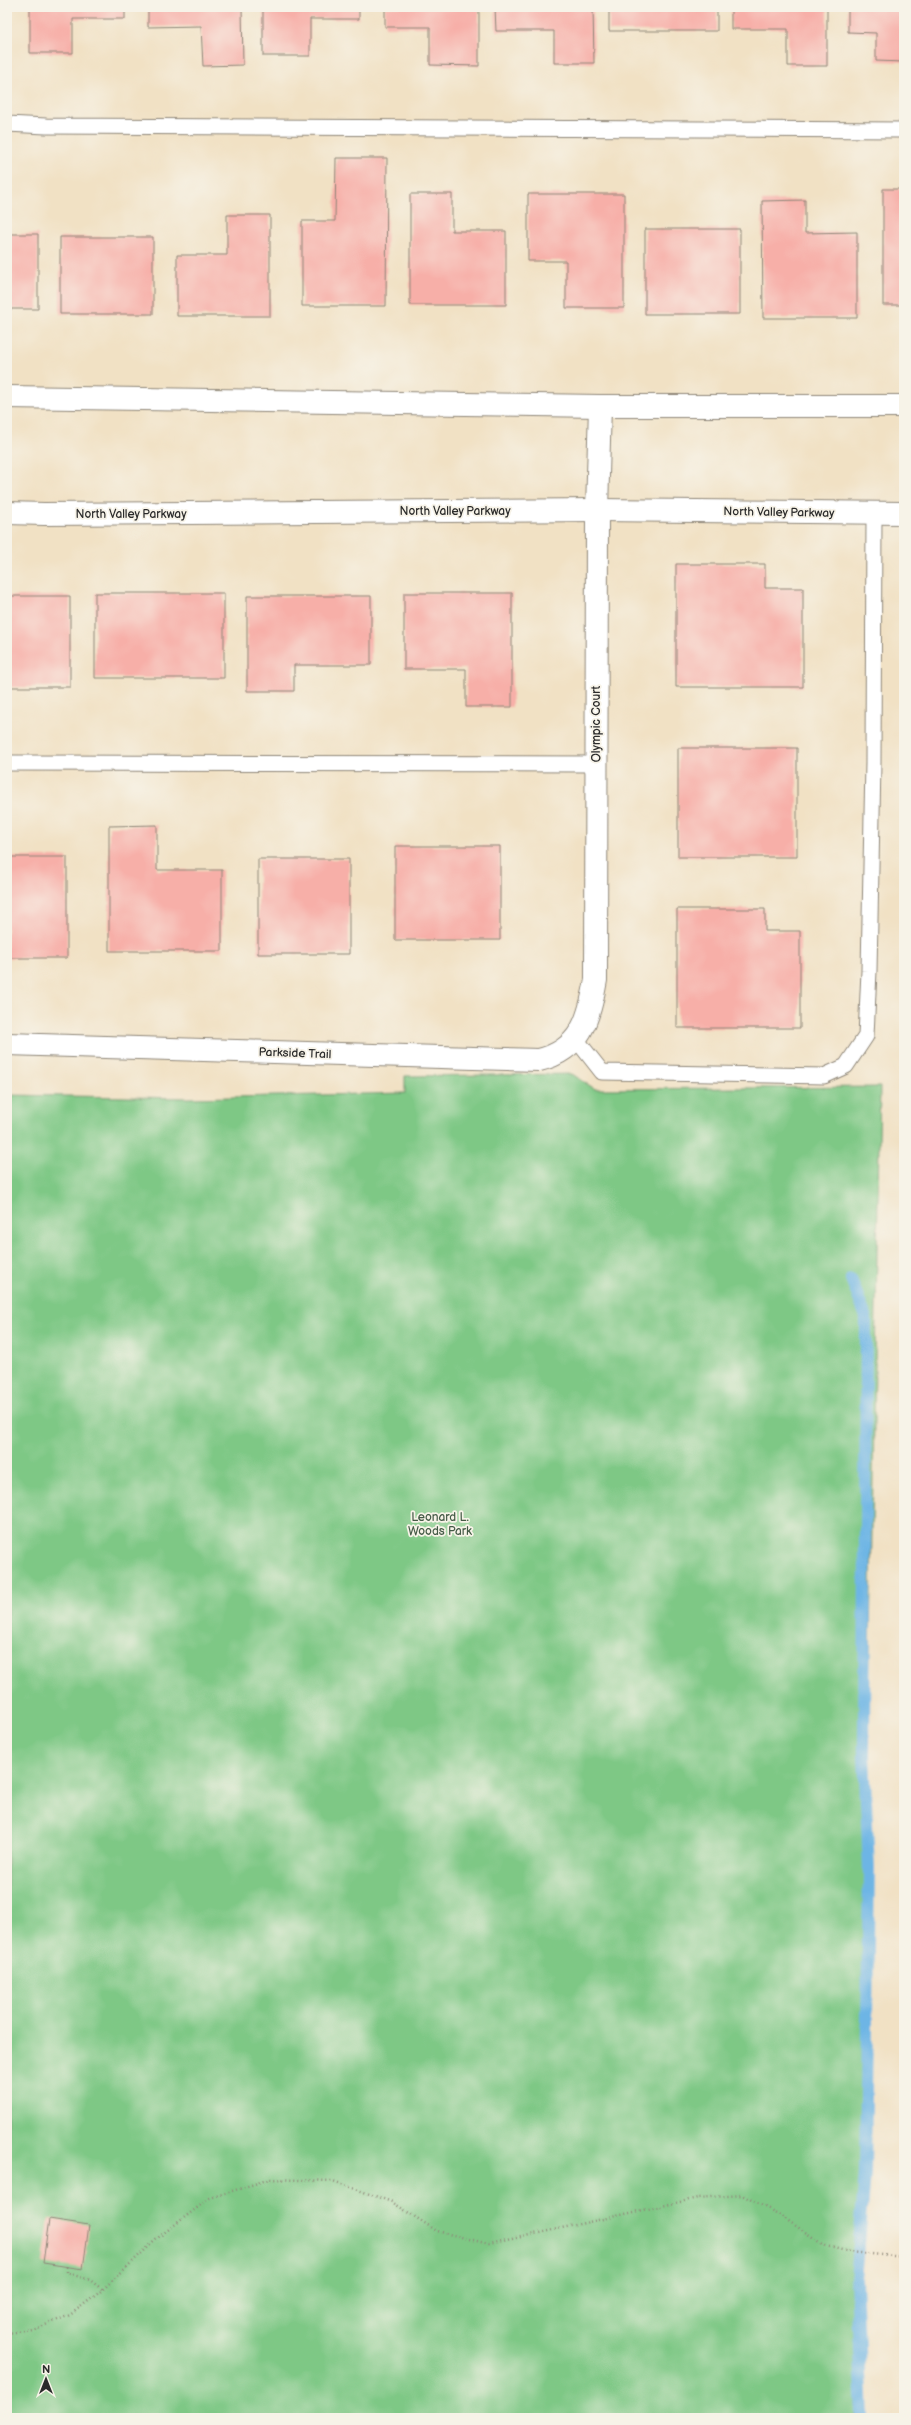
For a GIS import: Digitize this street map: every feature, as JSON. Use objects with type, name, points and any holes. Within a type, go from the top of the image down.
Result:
[{"type":"street","points":[[7,397],[600,406],[904,406]]},
{"type":"street","name":"Olympic Court","points":[[576,1040],[591,1012],[596,980],[597,510],[600,406]]},
{"type":"street","name":"North Valley Parkway","points":[[7,513],[597,510],[904,512]]},
{"type":"street","name":"Parkside Trail","points":[[7,1044],[539,1060],[553,1056],[576,1040]]},
{"type":"lane","points":[[7,124],[46,126],[904,130]]},
{"type":"lane","points":[[576,1040],[602,1072],[824,1076],[846,1066],[866,1036],[873,764],[874,513]]},
{"type":"lane","points":[[7,763],[596,764]]},
{"type":"path","points":[[7,2333],[33,2330],[70,2315],[103,2290],[160,2236],[210,2198],[270,2179],[333,2181],[392,2202],[437,2231],[489,2244],[698,2198],[742,2195],[778,2214],[826,2246],[850,2252],[904,2257]]},
{"type":"path","points":[[67,2267],[67,2273],[90,2280],[103,2290]]},
{"type":"green space","name":"Leonard L. Woods Park","points":[[572,1074],[595,1089],[880,1087],[856,2418],[7,2418],[7,1095],[189,1098],[405,1093],[405,1076]]},
{"type":"building","points":[[7,7],[10,7],[9,29],[7,29]]},
{"type":"building","points":[[30,7],[125,7],[125,19],[73,19],[73,53],[30,53]]},
{"type":"building","points":[[148,7],[242,7],[243,65],[203,66],[201,26],[148,27]]},
{"type":"building","points":[[263,7],[359,7],[359,19],[310,19],[310,56],[263,56]]},
{"type":"building","points":[[385,7],[479,7],[479,66],[430,65],[430,27],[385,27]]},
{"type":"building","points":[[495,7],[593,7],[594,63],[554,63],[554,31],[496,31]]},
{"type":"building","points":[[609,7],[717,7],[717,31],[609,31]]},
{"type":"building","points":[[731,7],[827,7],[827,66],[788,66],[788,29],[731,29]]},
{"type":"building","points":[[848,7],[904,7],[904,62],[876,61],[876,33],[848,32]]},
{"type":"building","points":[[336,158],[387,158],[386,306],[302,306],[302,221],[335,221]]},
{"type":"building","points":[[883,189],[904,189],[904,305],[883,305]]},
{"type":"building","points":[[410,194],[452,194],[452,231],[506,231],[506,305],[410,305]]},
{"type":"building","points":[[528,194],[624,194],[624,308],[566,308],[566,261],[528,261]]},
{"type":"building","points":[[805,200],[805,233],[857,232],[857,318],[763,318],[762,201]]},
{"type":"building","points":[[227,215],[270,215],[270,316],[177,316],[177,255],[227,255]]},
{"type":"building","points":[[645,229],[740,229],[740,314],[645,314]]},
{"type":"building","points":[[7,234],[38,234],[38,309],[7,309]]},
{"type":"building","points":[[60,237],[153,237],[153,314],[60,314]]},
{"type":"building","points":[[676,564],[765,564],[765,588],[803,588],[803,687],[676,687]]},
{"type":"building","points":[[95,593],[224,593],[224,678],[95,678]]},
{"type":"building","points":[[404,593],[512,593],[512,707],[466,707],[466,669],[404,669]]},
{"type":"building","points":[[7,596],[70,596],[70,687],[7,687]]},
{"type":"building","points":[[247,596],[371,596],[371,665],[294,665],[294,691],[247,691]]},
{"type":"building","points":[[678,748],[797,748],[797,857],[678,857]]},
{"type":"building","points":[[157,825],[157,870],[222,870],[222,951],[109,951],[109,826]]},
{"type":"building","points":[[395,846],[500,846],[500,940],[395,940]]},
{"type":"building","points":[[7,857],[67,857],[67,958],[7,958]]},
{"type":"building","points":[[258,859],[349,859],[349,954],[258,954]]},
{"type":"building","points":[[677,909],[765,909],[765,931],[800,931],[800,1028],[677,1028]]},
{"type":"building","points":[[49,2219],[89,2225],[83,2269],[43,2263]]},
{"type":"waterway","points":[[851,1279],[866,1317],[864,1755],[869,1869],[865,2174],[856,2280],[862,2418]]}]
